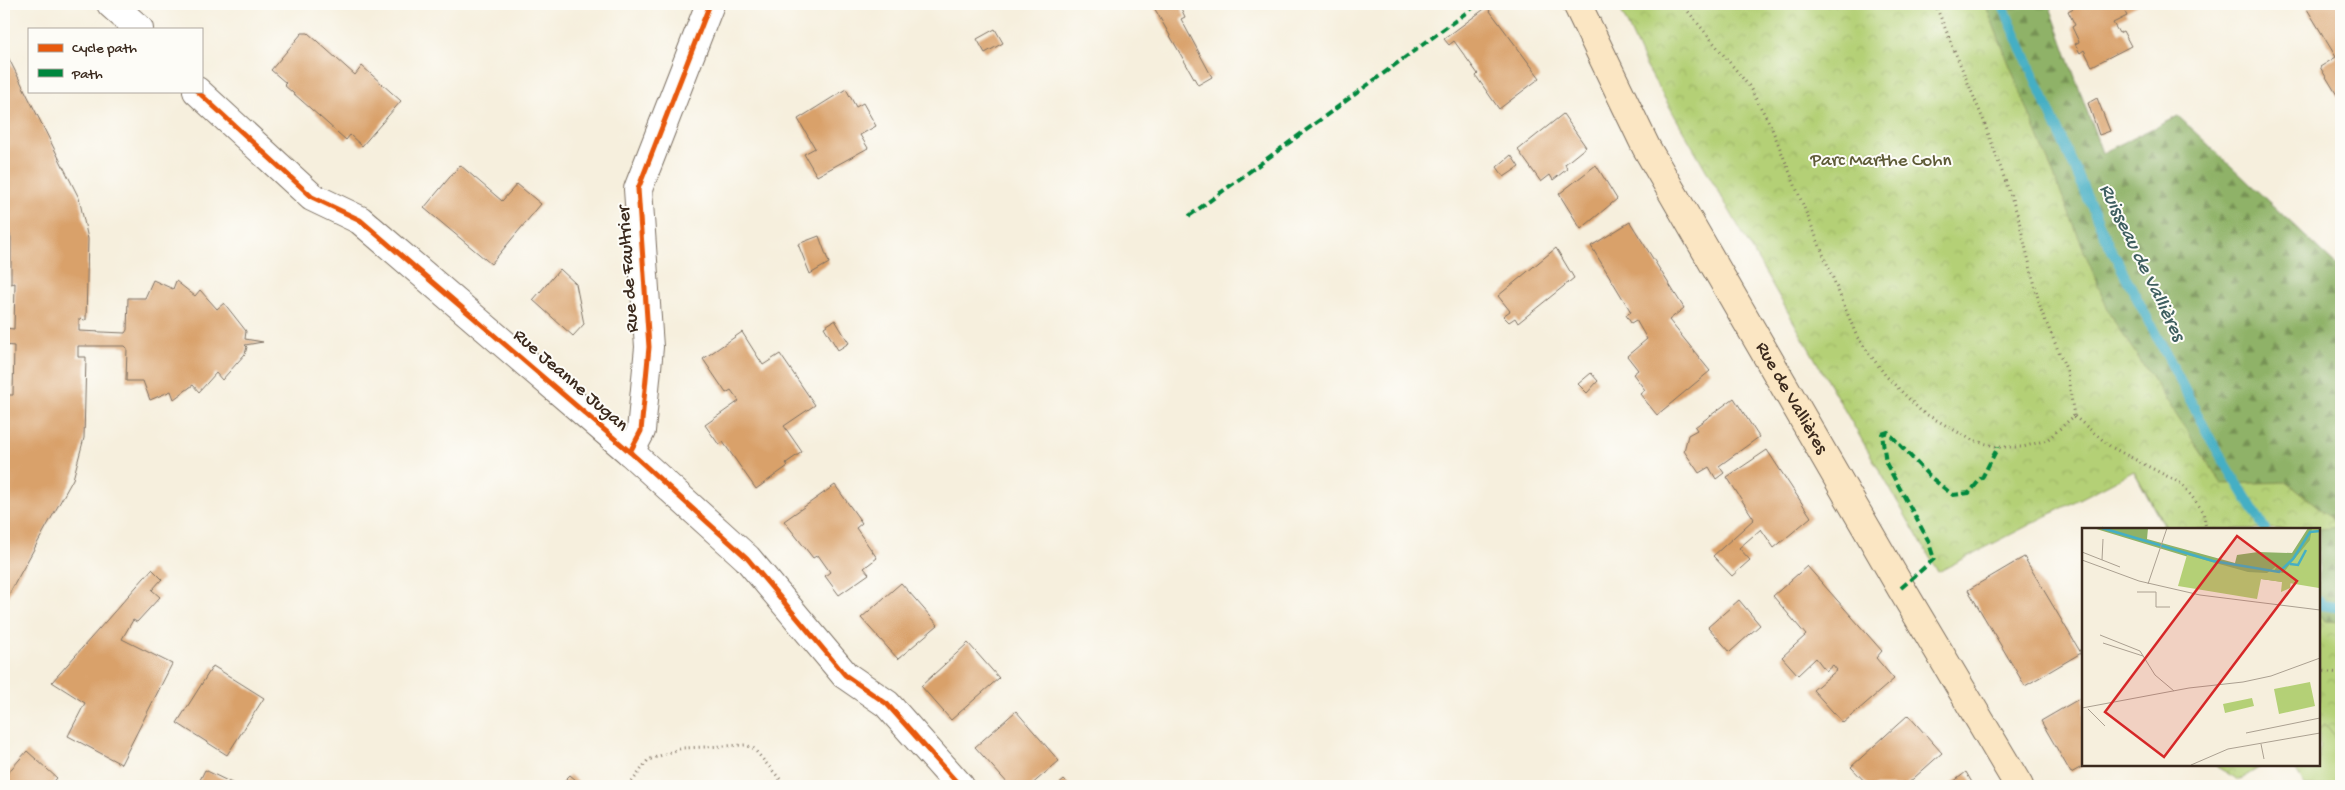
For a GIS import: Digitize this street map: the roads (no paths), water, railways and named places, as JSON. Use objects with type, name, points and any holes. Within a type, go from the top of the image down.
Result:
[{"type":"main road","name":"Rue de Vallières","points":[[1577,4],[1646,147],[1911,605],[2019,786]]},
{"type":"street","points":[[111,4],[138,28]]},
{"type":"street","name":"Rue de Faultrier","points":[[630,452],[641,431],[649,347],[638,189],[710,4]]},
{"type":"street","name":"Rue Jeanne Jugan","points":[[198,92],[312,197],[360,220],[630,452],[747,558],[845,675],[887,704],[960,786]]},
{"type":"waterway","name":"Ruisseau de Vallières","points":[[2002,4],[2106,239],[2211,440],[2264,528]]},
{"type":"waterway","name":"Ruisseau de Vallières","points":[[2320,602],[2322,605],[2341,608]]},
{"type":"park label","name":"Parc Marthe Cohn","points":[[1881,161]]}]
